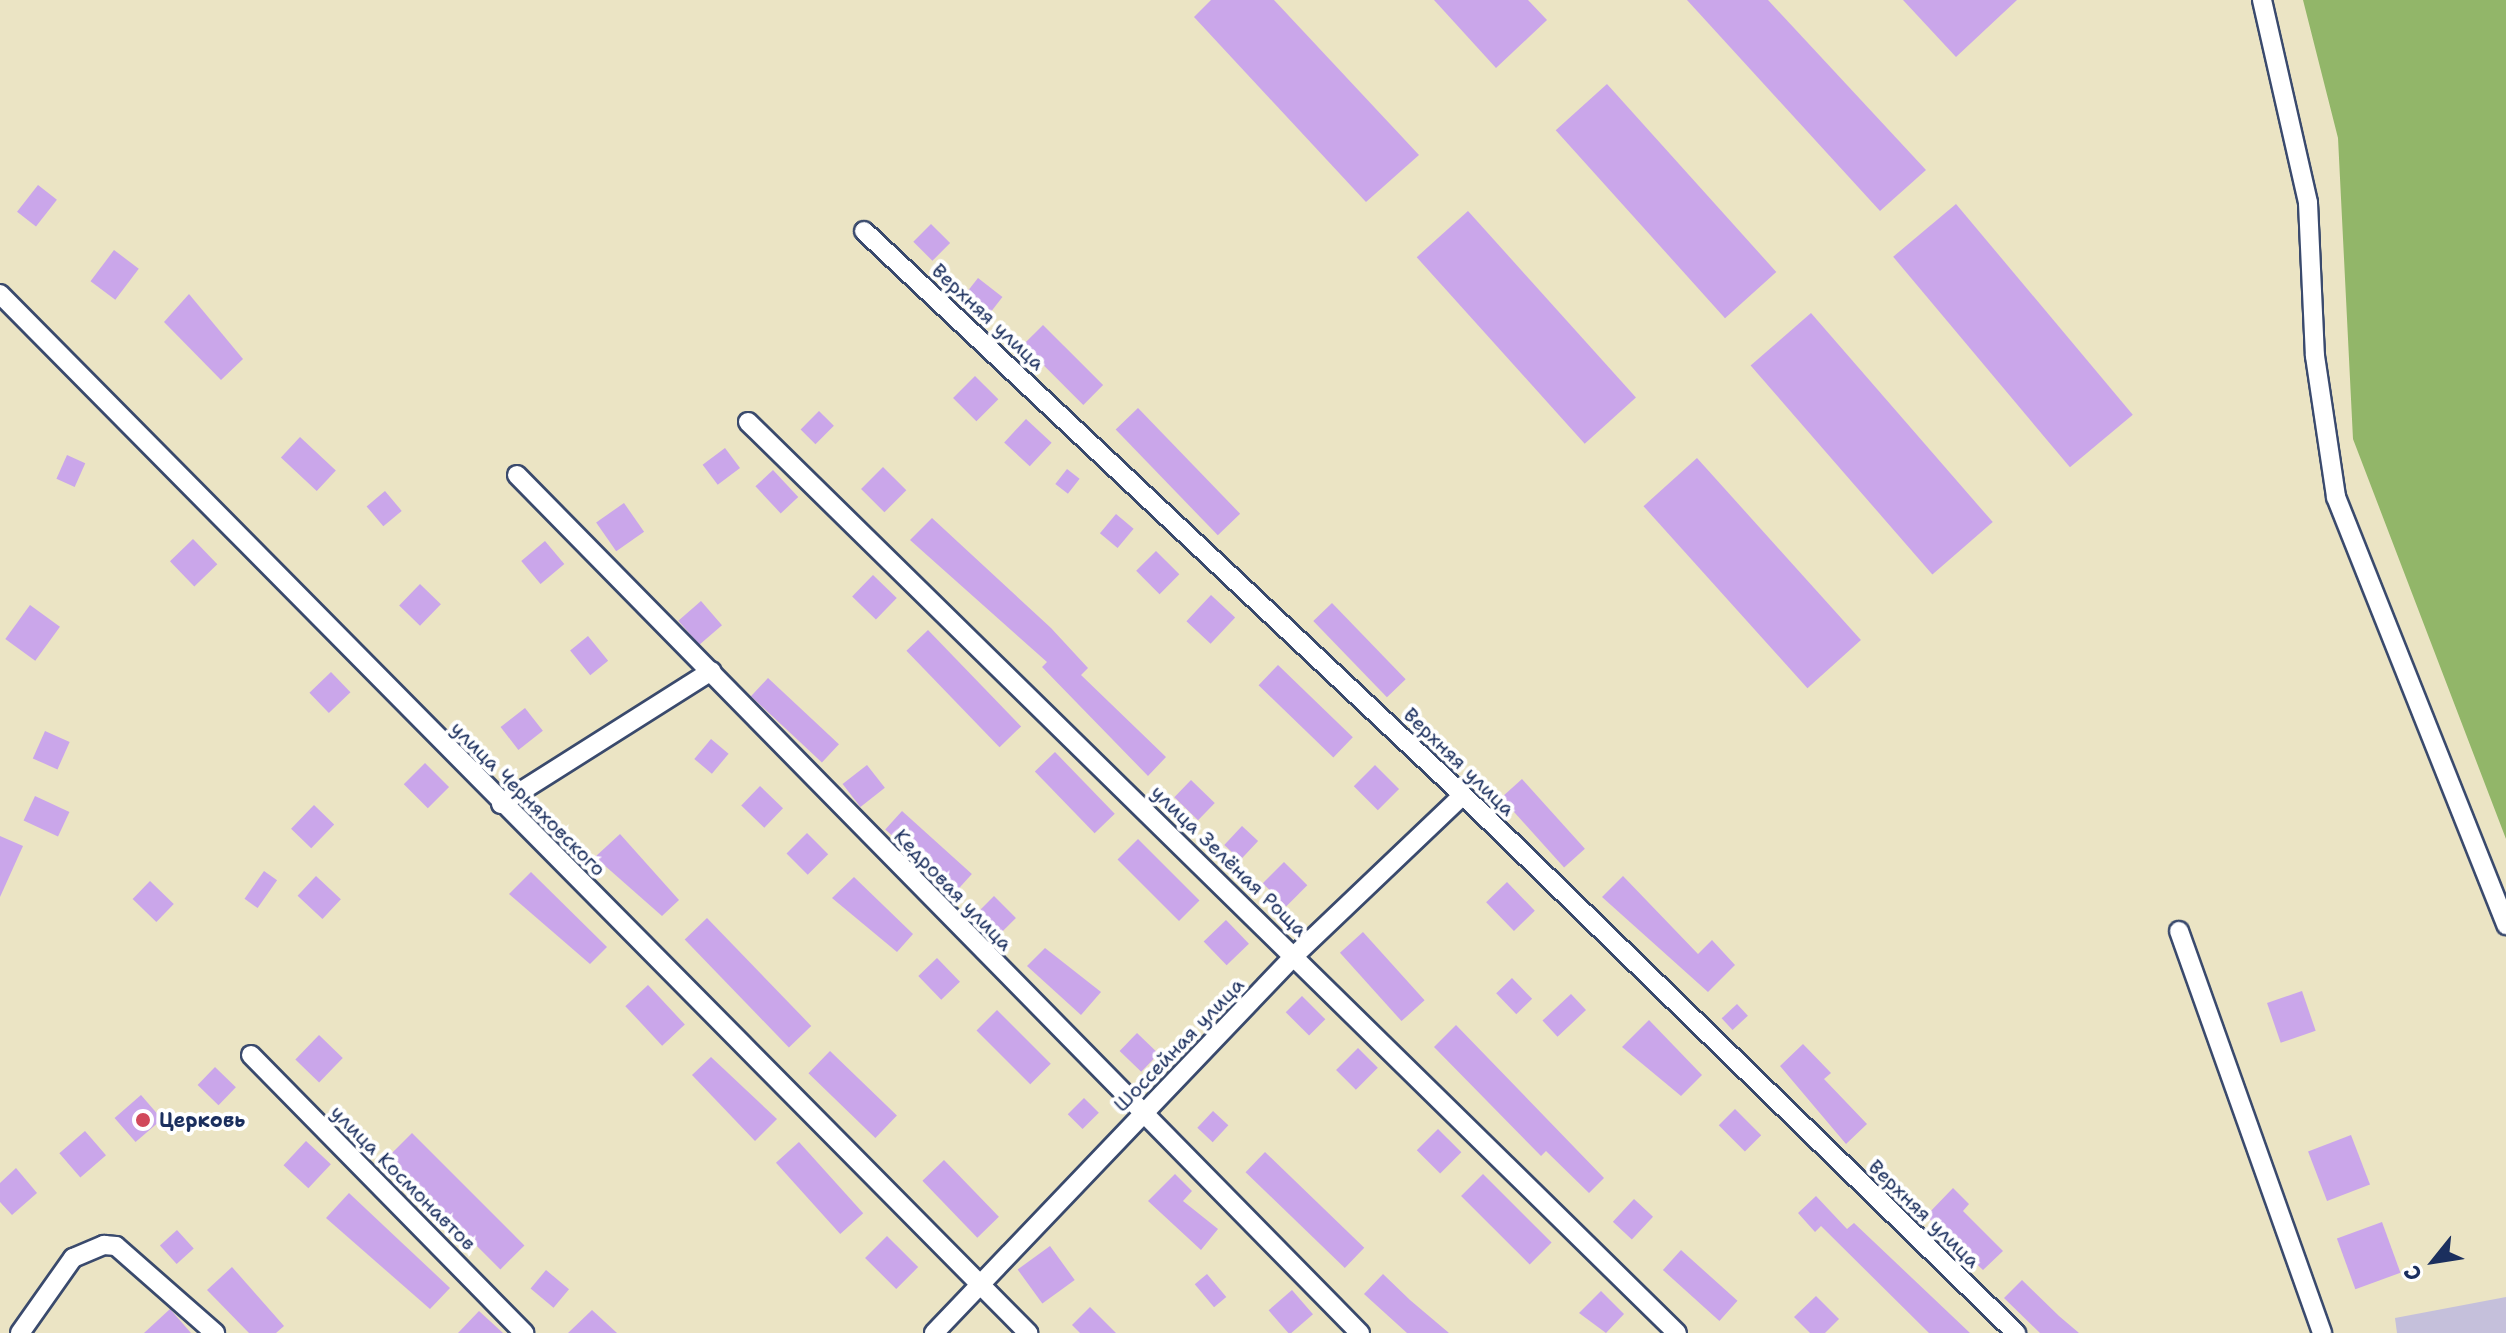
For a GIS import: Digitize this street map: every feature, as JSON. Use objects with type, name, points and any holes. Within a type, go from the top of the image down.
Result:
[{"type":"street","points":[[2262,0],[2308,203],[2315,356],[2336,497],[2506,925]]},
{"type":"street","name":"Верхняя улица","points":[[864,231],[1463,795],[2016,1333]]},
{"type":"street","name":"улица Черняховского","points":[[0,294],[501,804],[1028,1333]]},
{"type":"street","name":"улица Зелёная Роща","points":[[748,422],[1677,1333]]},
{"type":"street","name":"Кедровая улица","points":[[517,475],[1141,1115],[1360,1333]]},
{"type":"street","points":[[501,804],[711,671]]},
{"type":"street","name":"Шоссейная улица","points":[[934,1333],[1294,956],[1463,795]]},
{"type":"street","points":[[2179,931],[2322,1333]]},
{"type":"street","name":"улица Космонавтов","points":[[251,1055],[524,1333]]},
{"type":"street","points":[[20,1333],[73,1258],[104,1245],[116,1246],[215,1333]]},
{"type":"shaded area","points":[[2506,1297],[2506,1333],[2397,1333],[2395,1318]]},
{"type":"green space","points":[[2303,0],[2506,0],[2506,839],[2353,439],[2338,138]]},
{"type":"building","points":[[1211,0],[1274,0],[1419,155],[1366,202],[1194,17]]},
{"type":"building","points":[[1434,0],[1528,0],[1547,20],[1496,68]]},
{"type":"building","points":[[1687,0],[1768,0],[1926,170],[1880,211]]},
{"type":"building","points":[[1903,0],[2017,0],[1956,57]]},
{"type":"building","points":[[1607,84],[1776,272],[1725,318],[1556,130]]},
{"type":"building","points":[[38,185],[57,200],[36,227],[17,212]]},
{"type":"building","points":[[1956,204],[2133,415],[2070,467],[1893,257]]},
{"type":"building","points":[[1468,211],[1636,398],[1585,444],[1417,257]]},
{"type":"building","points":[[931,224],[950,243],[932,261],[913,242]]},
{"type":"building","points":[[114,250],[139,269],[115,300],[91,281]]},
{"type":"building","points":[[978,278],[1002,297],[988,315],[964,296]]},
{"type":"building","points":[[189,294],[243,359],[221,380],[164,322]]},
{"type":"building","points":[[1811,313],[1993,522],[1932,575],[1751,365]]},
{"type":"building","points":[[1043,325],[1103,385],[1083,405],[1023,345]]},
{"type":"building","points":[[975,376],[998,399],[976,421],[953,398]]},
{"type":"building","points":[[1138,408],[1240,514],[1218,535],[1116,430]]},
{"type":"building","points":[[819,411],[834,426],[815,444],[801,429]]},
{"type":"building","points":[[1026,419],[1052,443],[1030,466],[1004,442]]},
{"type":"building","points":[[300,437],[336,470],[317,491],[281,457]]},
{"type":"building","points":[[725,448],[740,468],[718,485],[703,465]]},
{"type":"building","points":[[67,455],[85,463],[75,487],[56,479]]},
{"type":"building","points":[[1697,458],[1861,640],[1807,688],[1643,506]]},
{"type":"building","points":[[883,467],[906,490],[884,512],[861,489]]},
{"type":"building","points":[[1067,469],[1080,479],[1068,494],[1055,484]]},
{"type":"building","points":[[773,470],[798,497],[781,513],[755,486]]},
{"type":"building","points":[[385,491],[402,511],[383,526],[367,506]]},
{"type":"building","points":[[624,503],[644,532],[616,551],[596,523]]},
{"type":"building","points":[[1116,514],[1134,529],[1118,548],[1100,533]]},
{"type":"building","points":[[932,518],[1051,628],[1088,668],[1081,675],[1166,757],[1148,776],[1042,667],[1047,662],[910,540]]},
{"type":"building","points":[[193,539],[217,564],[194,586],[170,561]]},
{"type":"building","points":[[545,541],[564,564],[541,584],[521,561]]},
{"type":"building","points":[[1156,551],[1179,574],[1160,594],[1136,571]]},
{"type":"building","points":[[873,575],[897,598],[876,620],[852,597]]},
{"type":"building","points":[[420,584],[441,604],[420,626],[399,606]]},
{"type":"building","points":[[1211,595],[1235,618],[1211,644],[1186,621]]},
{"type":"building","points":[[701,601],[722,625],[699,645],[678,621]]},
{"type":"building","points":[[1332,603],[1406,679],[1387,697],[1313,621]]},
{"type":"building","points":[[30,605],[60,627],[35,661],[5,639]]},
{"type":"building","points":[[928,630],[1021,726],[1000,747],[906,651]]},
{"type":"building","points":[[588,636],[608,661],[590,675],[570,650]]},
{"type":"building","points":[[1278,665],[1353,737],[1333,757],[1259,685]]},
{"type":"building","points":[[331,672],[350,692],[329,713],[309,693]]},
{"type":"building","points":[[768,678],[839,744],[822,762],[751,696]]},
{"type":"building","points":[[525,708],[543,731],[518,750],[501,727]]},
{"type":"building","points":[[45,731],[70,742],[57,769],[33,758]]},
{"type":"building","points":[[711,739],[729,754],[712,774],[694,759]]},
{"type":"building","points":[[1055,752],[1115,814],[1095,833],[1035,771]]},
{"type":"building","points":[[425,763],[449,787],[428,808],[404,784]]},
{"type":"building","points":[[867,765],[885,788],[860,807],[843,784]]},
{"type":"building","points":[[1375,765],[1399,789],[1378,810],[1354,786]]},
{"type":"building","points":[[1522,779],[1585,849],[1564,868],[1501,798]]},
{"type":"building","points":[[1191,780],[1215,803],[1198,820],[1174,797]]},
{"type":"building","points":[[760,786],[783,808],[764,828],[741,805]]},
{"type":"building","points":[[35,796],[69,812],[58,837],[24,820]]},
{"type":"building","points":[[314,805],[334,824],[311,848],[291,829]]},
{"type":"building","points":[[902,811],[972,874],[955,892],[885,830]]},
{"type":"building","points":[[1242,826],[1258,841],[1240,860],[1224,845]]},
{"type":"building","points":[[807,833],[828,854],[808,875],[786,854]]},
{"type":"building","points":[[620,834],[679,900],[662,916],[595,857]]},
{"type":"building","points":[[0,836],[23,846],[0,897]]},
{"type":"building","points":[[1138,839],[1200,901],[1179,921],[1117,860]]},
{"type":"building","points":[[1284,862],[1307,885],[1286,907],[1263,883]]},
{"type":"building","points":[[264,871],[277,880],[258,908],[244,899]]},
{"type":"building","points":[[531,872],[607,947],[590,964],[509,894]]},
{"type":"building","points":[[316,876],[341,899],[322,919],[298,896]]},
{"type":"building","points":[[1623,876],[1698,954],[1712,940],[1735,965],[1708,992],[1602,897]]},
{"type":"building","points":[[854,877],[913,934],[897,952],[832,898]]},
{"type":"building","points":[[150,881],[174,904],[156,922],[133,899]]},
{"type":"building","points":[[1507,882],[1535,911],[1514,931],[1486,902]]},
{"type":"building","points":[[994,896],[1016,918],[998,936],[976,914]]},
{"type":"building","points":[[707,918],[811,1026],[789,1047],[685,940]]},
{"type":"building","points":[[1226,920],[1249,944],[1227,965],[1204,942]]},
{"type":"building","points":[[1363,932],[1425,1000],[1402,1021],[1340,953]]},
{"type":"building","points":[[1045,948],[1101,992],[1081,1015],[1027,966]]},
{"type":"building","points":[[937,958],[960,982],[941,1000],[918,976]]},
{"type":"building","points":[[1512,978],[1532,999],[1516,1014],[1496,993]]},
{"type":"building","points":[[648,985],[685,1024],[662,1046],[625,1006]]},
{"type":"building","points":[[2302,991],[2316,1031],[2281,1043],[2267,1003]]},
{"type":"building","points":[[1571,994],[1586,1010],[1557,1037],[1542,1021]]},
{"type":"building","points":[[1302,996],[1325,1019],[1309,1036],[1286,1012]]},
{"type":"building","points":[[1737,1004],[1748,1016],[1733,1030],[1722,1018]]},
{"type":"building","points":[[997,1010],[1051,1064],[1030,1084],[976,1031]]},
{"type":"building","points":[[1649,1020],[1702,1075],[1681,1096],[1622,1047]]},
{"type":"building","points":[[1456,1025],[1604,1178],[1589,1193],[1546,1151],[1541,1156],[1434,1047]]},
{"type":"building","points":[[1137,1033],[1159,1054],[1141,1072],[1120,1051]]},
{"type":"building","points":[[319,1035],[343,1058],[319,1082],[295,1059]]},
{"type":"building","points":[[1803,1044],[1831,1073],[1824,1079],[1867,1124],[1846,1144],[1780,1066]]},
{"type":"building","points":[[1358,1048],[1378,1068],[1356,1090],[1336,1070]]},
{"type":"building","points":[[830,1051],[897,1116],[875,1138],[808,1073]]},
{"type":"building","points":[[711,1057],[777,1119],[755,1141],[692,1075]]},
{"type":"building","points":[[215,1067],[236,1087],[218,1105],[198,1085]]},
{"type":"building","points":[[141,1095],[162,1119],[136,1142],[115,1118]]},
{"type":"building","points":[[1084,1098],[1099,1113],[1083,1129],[1068,1114]]},
{"type":"building","points":[[1735,1109],[1761,1135],[1745,1151],[1719,1125]]},
{"type":"building","points":[[1213,1111],[1228,1125],[1213,1142],[1197,1128]]},
{"type":"building","points":[[1438,1129],[1461,1152],[1440,1174],[1417,1150]]},
{"type":"building","points":[[85,1131],[106,1155],[80,1177],[59,1153]]},
{"type":"building","points":[[412,1133],[524,1245],[500,1269],[388,1157]]},
{"type":"building","points":[[2351,1135],[2370,1184],[2327,1201],[2308,1151]]},
{"type":"building","points":[[306,1141],[331,1164],[308,1188],[283,1165]]},
{"type":"building","points":[[799,1142],[863,1213],[840,1234],[776,1163]]},
{"type":"building","points":[[1265,1152],[1364,1248],[1345,1268],[1246,1172]]},
{"type":"building","points":[[944,1160],[999,1217],[977,1238],[922,1181]]},
{"type":"building","points":[[16,1168],[37,1193],[12,1215],[0,1202],[0,1183]]},
{"type":"building","points":[[1175,1174],[1192,1191],[1183,1201],[1218,1229],[1201,1250],[1148,1201]]},
{"type":"building","points":[[1483,1174],[1552,1243],[1530,1265],[1461,1196]]},
{"type":"building","points":[[1953,1188],[1969,1204],[1963,1211],[2003,1251],[1983,1270],[1926,1216]]},
{"type":"building","points":[[349,1193],[450,1288],[430,1309],[326,1218]]},
{"type":"building","points":[[1816,1196],[1847,1229],[1854,1223],[1970,1333],[1929,1333],[1821,1226],[1815,1232],[1798,1213]]},
{"type":"building","points":[[1634,1199],[1653,1217],[1632,1239],[1613,1222]]},
{"type":"building","points":[[2382,1222],[2400,1273],[2355,1289],[2337,1238]]},
{"type":"building","points":[[177,1230],[194,1249],[177,1264],[160,1245]]},
{"type":"building","points":[[887,1236],[918,1267],[896,1289],[865,1258]]},
{"type":"building","points":[[1050,1246],[1075,1280],[1042,1303],[1018,1270]]},
{"type":"building","points":[[1681,1250],[1737,1301],[1719,1321],[1663,1270]]},
{"type":"building","points":[[232,1267],[284,1326],[276,1333],[249,1333],[207,1290]]},
{"type":"building","points":[[546,1270],[569,1289],[554,1308],[531,1288]]},
{"type":"building","points":[[1207,1274],[1226,1297],[1214,1307],[1195,1284]]},
{"type":"building","points":[[1383,1274],[1449,1333],[1407,1333],[1364,1294]]},
{"type":"building","points":[[2022,1280],[2079,1333],[2040,1333],[2004,1298]]},
{"type":"building","points":[[1292,1290],[1313,1314],[1288,1333],[1269,1310]]},
{"type":"building","points":[[1601,1291],[1624,1314],[1606,1333],[1579,1313]]},
{"type":"building","points":[[1816,1296],[1839,1319],[1825,1333],[1810,1333],[1794,1317]]},
{"type":"building","points":[[1090,1307],[1116,1333],[1080,1333],[1072,1325]]},
{"type":"building","points":[[170,1309],[191,1333],[144,1333]]},
{"type":"building","points":[[592,1310],[617,1333],[568,1333]]},
{"type":"building","points":[[479,1311],[503,1333],[458,1333]]},
{"type":"place","name":"Церковь","points":[[143,1120]]}]
